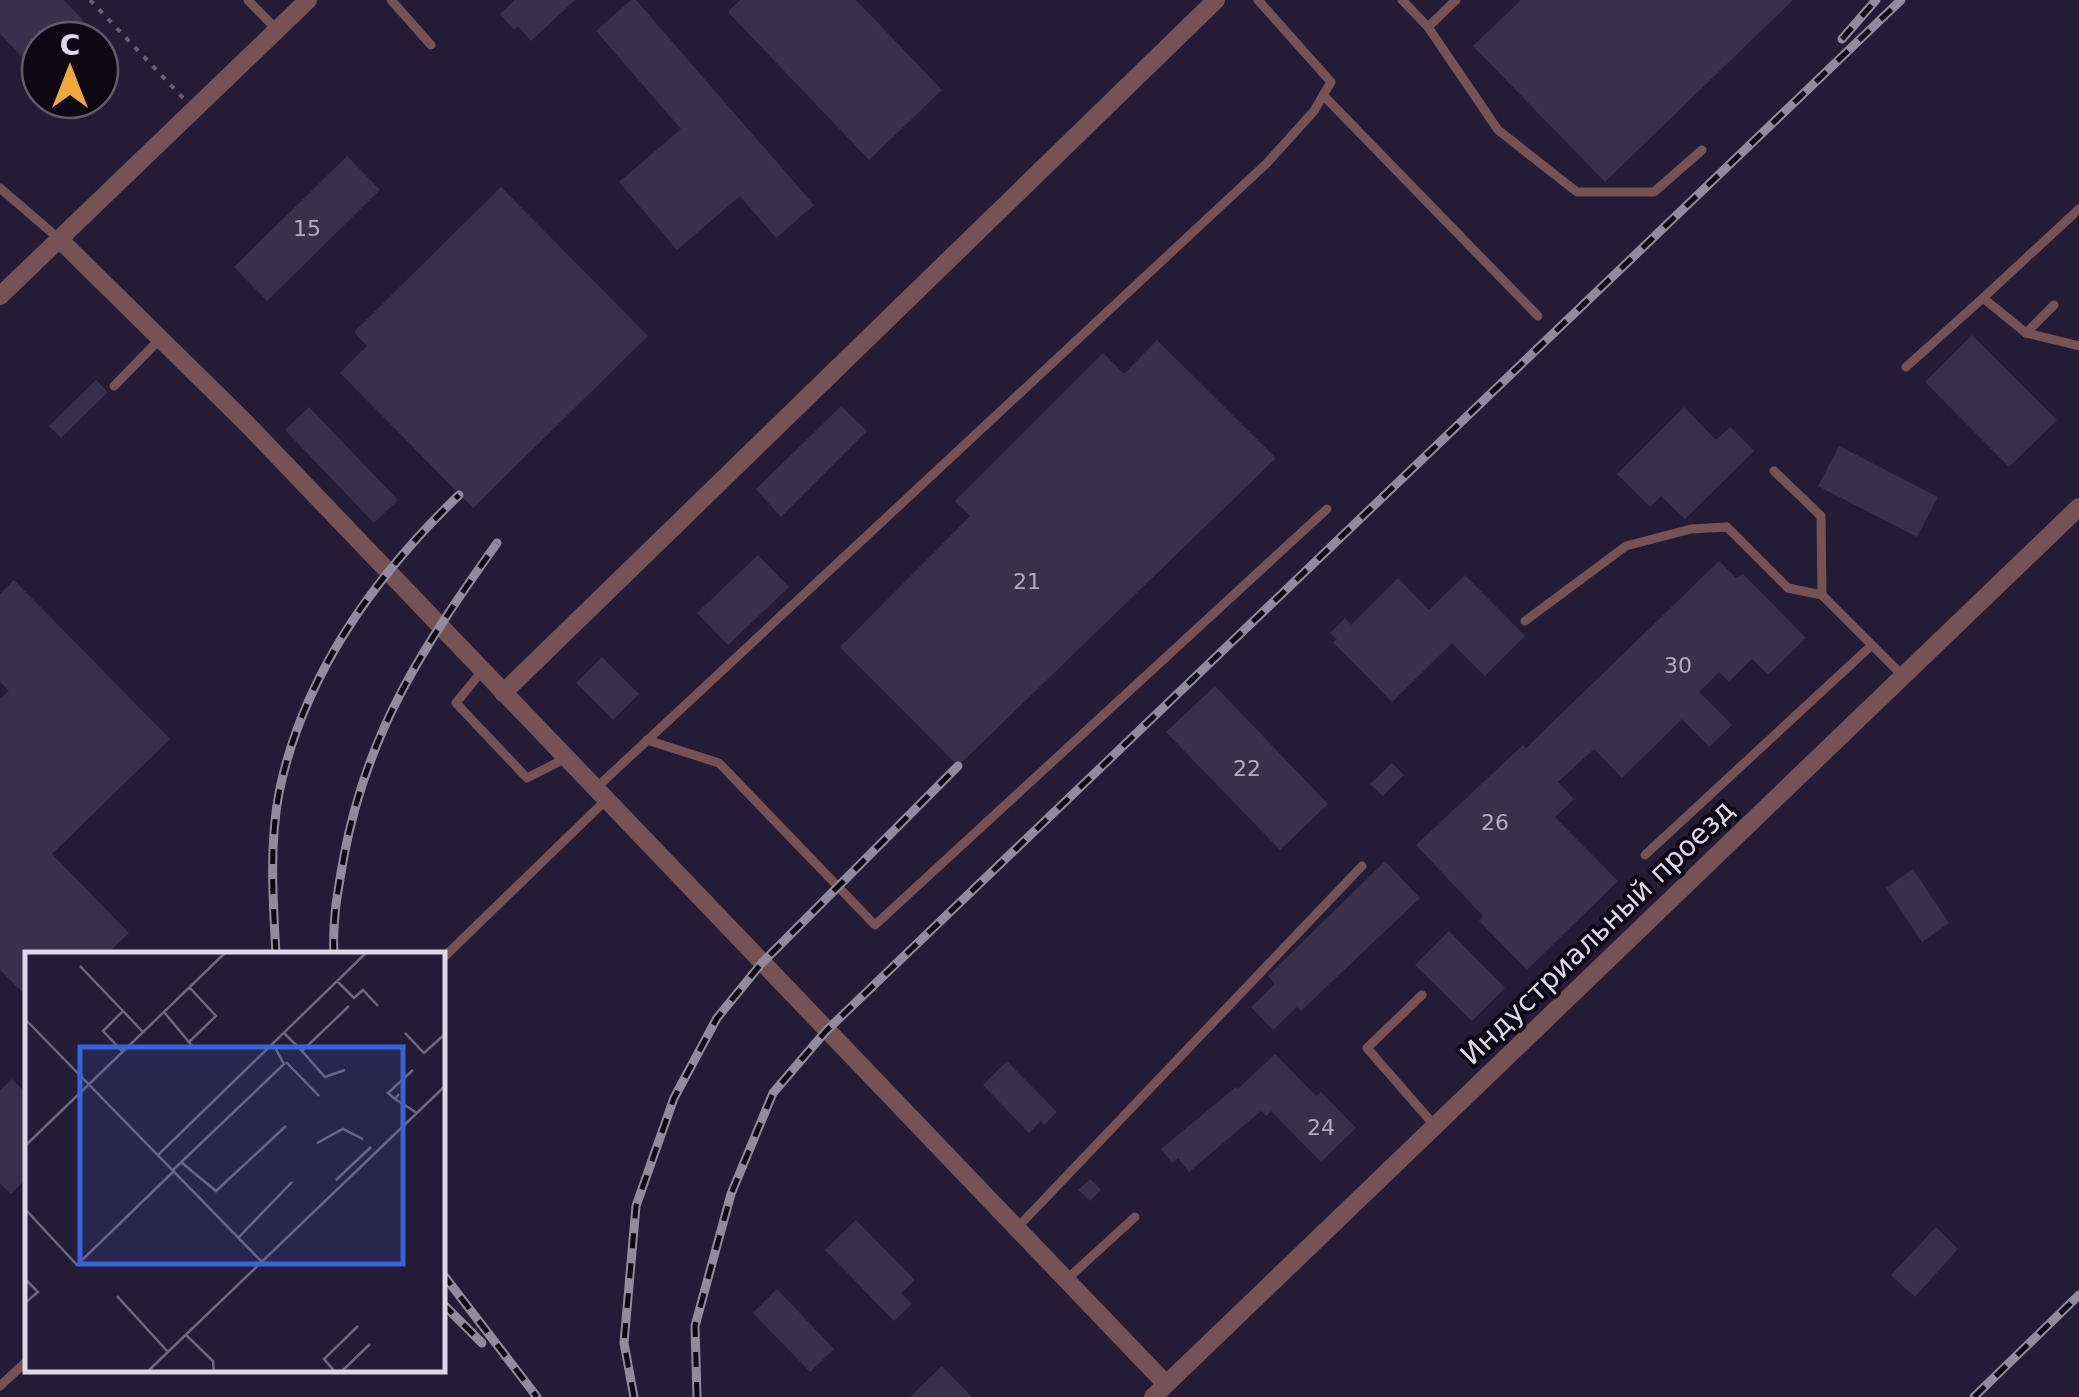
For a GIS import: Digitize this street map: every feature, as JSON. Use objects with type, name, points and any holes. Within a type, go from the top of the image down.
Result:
[{"type":"street","points":[[0,296],[308,0]]},
{"type":"street","points":[[503,693],[1216,0]]},
{"type":"street","points":[[59,239],[247,424],[1017,1228],[1160,1390]]},
{"type":"street","name":"Индустриальный проезд","points":[[1160,1390],[2079,506]]},
{"type":"lane","points":[[248,0],[277,30]]},
{"type":"lane","points":[[391,0],[432,45]]},
{"type":"lane","points":[[445,957],[647,740],[1267,163],[1314,110],[1330,82],[1258,0]]},
{"type":"lane","points":[[1402,0],[1428,27],[1498,130],[1578,192],[1654,192],[1702,150]]},
{"type":"lane","points":[[1428,27],[1456,0]]},
{"type":"lane","points":[[1323,95],[1538,316]]},
{"type":"lane","points":[[0,188],[59,239]]},
{"type":"lane","points":[[1906,366],[2079,209]]},
{"type":"lane","points":[[1983,298],[2026,332],[2079,346]]},
{"type":"lane","points":[[2026,332],[2054,305]]},
{"type":"lane","points":[[114,386],[160,339]]},
{"type":"lane","points":[[1774,471],[1822,516],[1822,595]]},
{"type":"lane","points":[[647,740],[719,764],[875,925],[1326,508]]},
{"type":"lane","points":[[1525,621],[1626,546],[1691,529],[1727,527],[1788,588],[1822,595],[1903,676]]},
{"type":"lane","points":[[1645,854],[1872,644]]},
{"type":"lane","points":[[482,671],[456,703],[527,778],[566,758]]},
{"type":"lane","points":[[1017,1228],[1362,866]]},
{"type":"lane","points":[[1422,995],[1368,1048],[1435,1126]]},
{"type":"lane","points":[[1066,1280],[1136,1217]]},
{"type":"lane","points":[[0,1386],[25,1363]]},
{"type":"path","points":[[90,0],[194,109]]},
{"type":"building","points":[[0,0],[64,0],[83,20],[20,20],[20,54],[0,34]]},
{"type":"building","points":[[515,0],[575,0],[531,41],[500,14]]},
{"type":"building","points":[[631,0],[636,0],[814,205],[776,238],[740,196],[677,250],[619,182],[681,129],[596,31]]},
{"type":"building","points":[[740,0],[856,0],[942,90],[869,160],[728,12]]},
{"type":"building","points":[[1521,0],[1793,0],[1605,182],[1473,46]]},
{"type":"building","points":[[347,156],[380,190],[267,301],[234,267]]},
{"type":"building","points":[[501,187],[648,336],[473,508],[340,373],[367,346],[354,332]]},
{"type":"building","points":[[1972,335],[2057,420],[2009,467],[1925,382]]},
{"type":"building","points":[[1157,340],[1276,458],[958,766],[840,647],[970,516],[955,501],[1103,353],[1124,374]]},
{"type":"building","points":[[96,380],[108,392],[61,438],[49,426]]},
{"type":"building","points":[[841,406],[867,431],[781,517],[756,489]]},
{"type":"building","points":[[309,407],[398,500],[374,523],[285,430]]},
{"type":"building","points":[[1684,407],[1716,440],[1730,427],[1754,451],[1685,519],[1661,496],[1650,507],[1617,474]]},
{"type":"building","points":[[1839,446],[1938,497],[1917,537],[1818,486]]},
{"type":"building","points":[[758,555],[789,587],[728,645],[697,613]]},
{"type":"building","points":[[1719,561],[1736,578],[1743,574],[1806,638],[1768,675],[1752,659],[1729,682],[1719,672],[1699,692],[1732,725],[1709,747],[1682,719],[1622,778],[1594,749],[1558,782],[1574,799],[1555,817],[1618,881],[1527,970],[1479,921],[1483,916],[1416,845],[1523,745],[1526,748]]},
{"type":"building","points":[[1465,575],[1525,636],[1485,676],[1452,643],[1392,702],[1333,642],[1337,639],[1330,633],[1345,618],[1351,625],[1398,578],[1429,610]]},
{"type":"building","points":[[14,580],[170,739],[52,854],[129,933],[109,952],[25,952],[25,995],[0,970],[0,699],[9,691],[0,682],[0,594]]},
{"type":"building","points":[[602,657],[639,694],[613,720],[576,683]]},
{"type":"building","points":[[1215,686],[1328,804],[1280,850],[1166,732]]},
{"type":"building","points":[[1392,763],[1404,775],[1383,796],[1370,784]]},
{"type":"building","points":[[1385,861],[1420,898],[1301,1011],[1297,1007],[1273,1030],[1251,1007],[1275,984],[1268,976]]},
{"type":"building","points":[[1913,869],[1949,923],[1922,942],[1886,888]]},
{"type":"building","points":[[1449,931],[1505,988],[1472,1021],[1415,965]]},
{"type":"building","points":[[1275,1054],[1316,1096],[1321,1092],[1356,1128],[1321,1162],[1271,1111],[1266,1116],[1261,1111],[1189,1172],[1178,1158],[1172,1163],[1161,1149],[1238,1089]]},
{"type":"building","points":[[1007,1061],[1057,1112],[1029,1133],[983,1085]]},
{"type":"building","points":[[12,1079],[25,1092],[25,1180],[11,1194],[0,1183],[0,1090]]},
{"type":"building","points":[[1090,1179],[1101,1190],[1090,1201],[1078,1190]]},
{"type":"building","points":[[856,1220],[915,1280],[901,1293],[912,1304],[894,1321],[825,1250]]},
{"type":"building","points":[[1936,1227],[1958,1249],[1915,1297],[1891,1275]]},
{"type":"building","points":[[777,1289],[834,1349],[810,1372],[753,1313]]},
{"type":"building","points":[[942,1366],[972,1397],[910,1397]]},
{"type":"railway","points":[[1842,39],[1876,0]]},
{"type":"railway","points":[[697,1397],[695,1326],[731,1194],[773,1093],[826,1031],[1901,0]]},
{"type":"railway","points":[[276,952],[276,813],[290,750],[305,708],[324,668],[371,594],[459,495]]},
{"type":"railway","points":[[334,952],[344,856],[368,768],[402,690],[497,543]]},
{"type":"railway","points":[[634,1397],[624,1343],[636,1206],[674,1098],[717,1018],[761,964],[958,766]]},
{"type":"railway","points":[[445,1277],[537,1397]]},
{"type":"railway","points":[[1974,1397],[2079,1295]]},
{"type":"railway","points":[[445,1306],[482,1343]]}]
